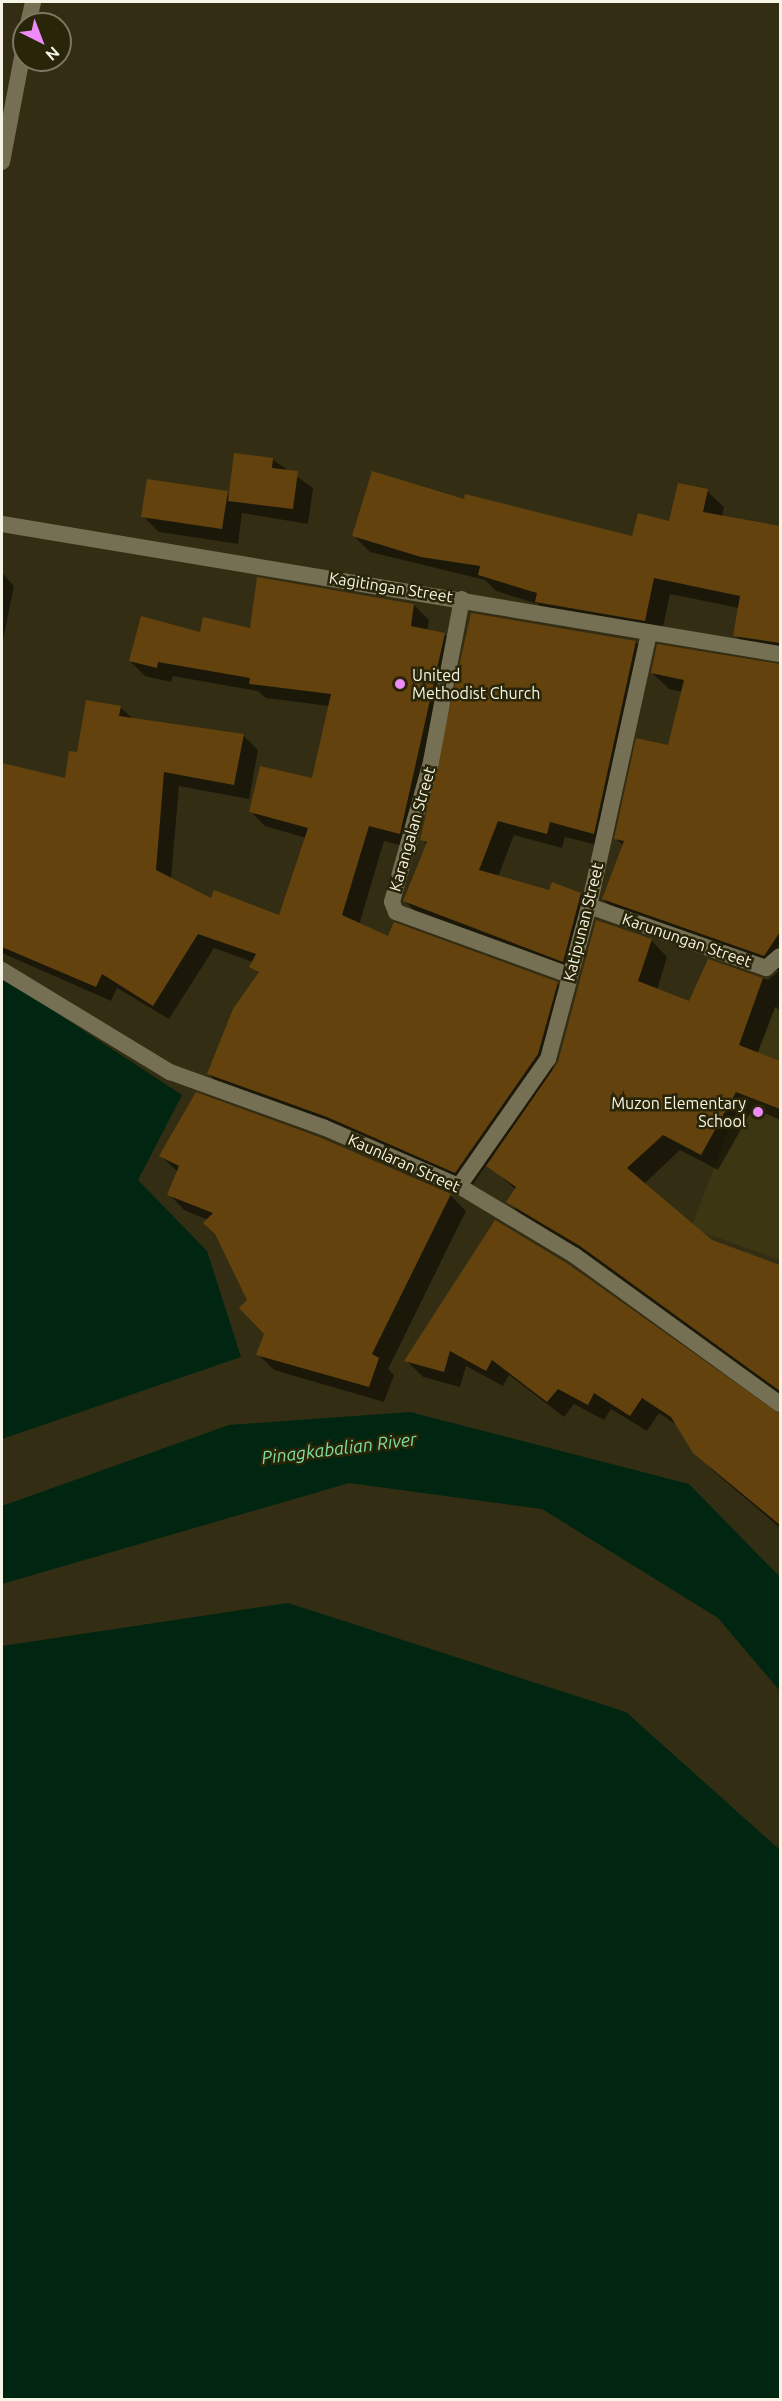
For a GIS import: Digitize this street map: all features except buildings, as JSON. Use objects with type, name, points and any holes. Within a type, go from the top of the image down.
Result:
[{"type":"street","points":[[2,162],[19,72]]},
{"type":"street","name":"Kagitingan Street","points":[[2,524],[462,599],[780,654]]},
{"type":"street","name":"Karangalan Street","points":[[462,599],[431,762],[392,902],[396,912],[569,975]]},
{"type":"street","name":"Katipunan Street","points":[[459,1186],[548,1059],[589,906],[649,632]]},
{"type":"street","name":"Karunungan Street","points":[[589,906],[766,968],[780,956]]},
{"type":"street","name":"Kaunlaran Street","points":[[2,970],[170,1072],[323,1127],[459,1186],[574,1255],[780,1404]]},
{"type":"shaded area","name":"Muzon Elementary School","points":[[780,996],[780,1260],[691,1228]]},
{"type":"water","points":[[2,977],[182,1095],[138,1180],[207,1251],[241,1357],[2,1439]]},
{"type":"water","name":"Pinagkabalian River","points":[[410,1412],[689,1484],[780,1577],[780,1691],[718,1618],[542,1509],[349,1483],[2,1584],[2,1506],[229,1425]]},
{"type":"water","points":[[288,1603],[626,1712],[780,1850],[780,2399],[2,2399],[2,1646]]},
{"type":"place","name":"United Methodist Church","points":[[400,684]]},
{"type":"place","name":"Muzon Elementary School","points":[[758,1112]]}]
